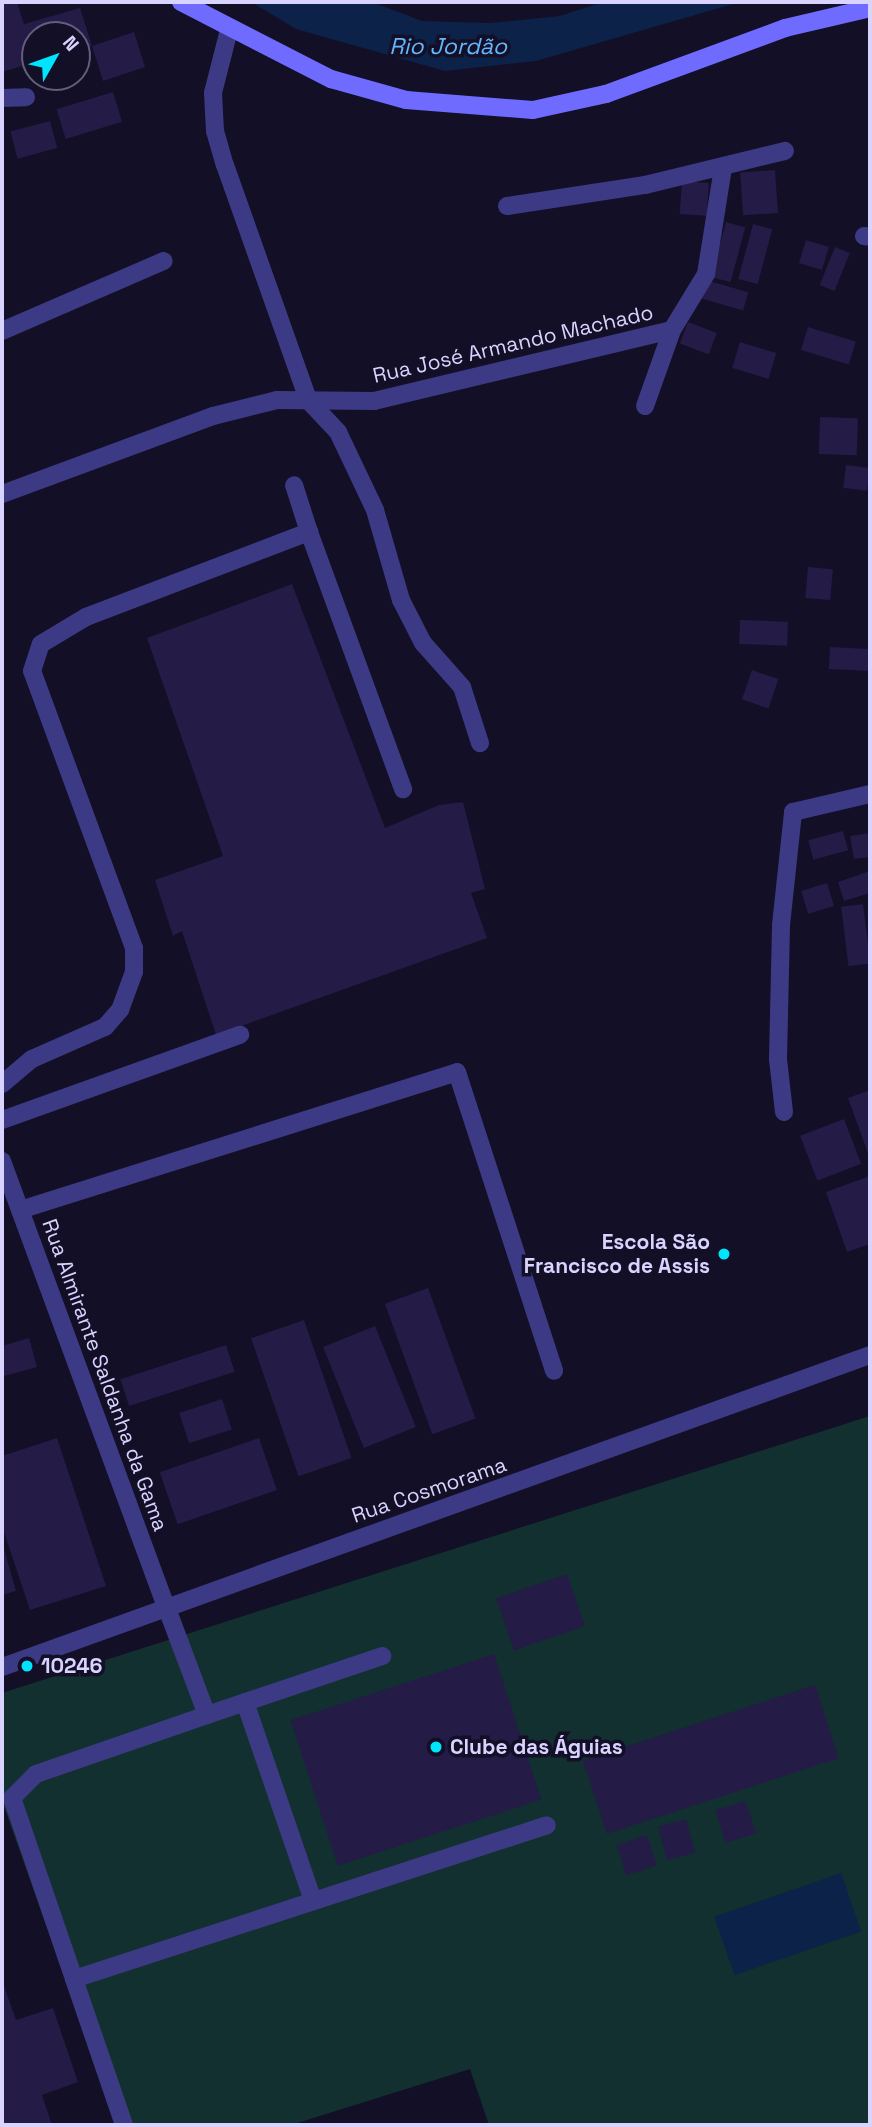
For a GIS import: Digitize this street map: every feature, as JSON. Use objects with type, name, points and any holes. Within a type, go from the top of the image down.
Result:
[{"type":"main road","points":[[181,2],[229,30],[331,79],[406,100],[533,110],[606,94],[834,8],[870,8]]},
{"type":"street","points":[[229,30],[213,93],[215,131],[308,400],[338,432],[375,510],[401,600],[424,643],[462,687],[480,743]]},
{"type":"street","points":[[2,98],[26,97]]},
{"type":"street","points":[[507,206],[723,168],[785,151]]},
{"type":"street","name":"Rua José Armando Machado","points":[[645,406],[672,330],[706,274],[723,168]]},
{"type":"street","points":[[2,331],[164,261]]},
{"type":"street","name":"Rua José Armando Machado","points":[[2,494],[212,416],[277,400],[374,401],[672,330]]},
{"type":"street","points":[[294,485],[403,789]]},
{"type":"street","points":[[2,1084],[32,1059],[105,1027],[120,1010],[134,972],[134,948],[32,671],[41,644],[86,617],[309,532]]},
{"type":"street","points":[[784,1112],[778,1059],[780,925],[793,812],[870,794]]},
{"type":"street","points":[[2,1120],[240,1035]]},
{"type":"street","points":[[20,1210],[457,1072],[554,1371]]},
{"type":"street","name":"Rua Almirante Saldanha da Gama","points":[[2,1161],[207,1714]]},
{"type":"street","name":"Rua Cosmorama","points":[[2,1667],[870,1355]]},
{"type":"street","points":[[124,2125],[12,1798],[36,1774],[382,1656]]},
{"type":"street","points":[[245,1702],[312,1899]]},
{"type":"street","points":[[74,1979],[312,1899],[547,1825]]},
{"type":"green space","name":"Clube das Águias","points":[[870,1416],[870,2125],[489,2125],[470,2069],[291,2125],[117,2125],[2,1801],[2,1693]]},
{"type":"water","name":"Rio Jordão","points":[[251,2],[372,2],[422,21],[490,23],[560,16],[603,2],[740,2],[536,61],[445,71],[296,29]]},
{"type":"water","points":[[841,1873],[861,1932],[734,1975],[714,1917]]},
{"type":"building","points":[[2,2],[17,2],[23,21],[21,66],[2,72]]},
{"type":"building","points":[[80,8],[84,21],[34,21]]},
{"type":"building","points":[[134,32],[145,67],[103,81],[92,46]]},
{"type":"building","points":[[113,92],[122,122],[66,139],[57,109]]},
{"type":"building","points":[[50,121],[57,148],[18,159],[10,132]]},
{"type":"building","points":[[775,170],[778,213],[743,215],[740,172]]},
{"type":"building","points":[[682,181],[709,183],[707,216],[680,214]]},
{"type":"building","points":[[726,222],[745,227],[731,282],[711,277]]},
{"type":"building","points":[[753,224],[772,229],[758,284],[738,279]]},
{"type":"building","points":[[806,240],[829,247],[822,270],[799,263]]},
{"type":"building","points":[[835,247],[850,253],[834,291],[820,285]]},
{"type":"building","points":[[706,280],[748,292],[743,310],[701,298]]},
{"type":"building","points":[[688,322],[717,333],[709,355],[680,343]]},
{"type":"building","points":[[808,327],[856,342],[849,365],[801,350]]},
{"type":"building","points":[[740,342],[776,353],[768,379],[732,368]]},
{"type":"building","points":[[820,417],[858,418],[857,455],[819,454]]},
{"type":"building","points":[[846,465],[870,468],[867,491],[843,488]]},
{"type":"building","points":[[808,567],[833,569],[830,600],[805,598]]},
{"type":"building","points":[[292,584],[385,828],[439,805],[463,802],[485,889],[471,893],[487,938],[216,1035],[182,931],[173,936],[155,880],[223,856],[147,638]]},
{"type":"building","points":[[740,620],[788,622],[787,646],[739,644]]},
{"type":"building","points":[[830,647],[870,649],[869,671],[829,669]]},
{"type":"building","points":[[752,670],[778,679],[768,708],[742,699]]},
{"type":"building","points":[[843,831],[848,850],[813,860],[808,840]]},
{"type":"building","points":[[870,833],[870,857],[854,859],[850,836]]},
{"type":"building","points":[[870,871],[870,893],[844,901],[838,882]]},
{"type":"building","points":[[827,883],[834,906],[808,914],[801,891]]},
{"type":"building","points":[[863,904],[870,964],[848,966],[841,907]]},
{"type":"building","points":[[870,1090],[870,1159],[848,1098]]},
{"type":"building","points":[[844,1119],[861,1164],[817,1181],[800,1136]]},
{"type":"building","points":[[870,1176],[870,1244],[847,1252],[826,1192]]},
{"type":"building","points":[[428,1288],[476,1419],[432,1434],[385,1304]]},
{"type":"building","points":[[304,1320],[352,1458],[299,1476],[251,1338]]},
{"type":"building","points":[[375,1326],[416,1427],[364,1448],[323,1347]]},
{"type":"building","points":[[29,1338],[37,1367],[4,1376],[2,1346]]},
{"type":"building","points":[[226,1345],[235,1372],[129,1406],[120,1379]]},
{"type":"building","points":[[222,1399],[232,1429],[189,1443],[179,1413]]},
{"type":"building","points":[[57,1438],[106,1586],[30,1610],[2,1526],[2,1456]]},
{"type":"building","points":[[259,1438],[277,1490],[178,1524],[160,1472]]},
{"type":"building","points":[[2,1542],[16,1591],[2,1595]]},
{"type":"building","points":[[567,1574],[585,1626],[514,1650],[496,1598]]},
{"type":"building","points":[[494,1654],[541,1800],[338,1866],[290,1720]]},
{"type":"building","points":[[815,1685],[839,1758],[607,1834],[583,1760]]},
{"type":"building","points":[[746,1801],[756,1834],[725,1843],[715,1810]]},
{"type":"building","points":[[686,1819],[695,1853],[667,1860],[658,1827]]},
{"type":"building","points":[[647,1835],[657,1865],[626,1875],[617,1845]]},
{"type":"building","points":[[2,1980],[16,2020],[53,2008],[78,2082],[42,2095],[52,2125],[2,2125]]},
{"type":"place","name":"Escola São Francisco de Assis","points":[[724,1254]]},
{"type":"place","name":"10246","points":[[27,1666]]},
{"type":"place","name":"Clube das Águias","points":[[436,1747]]}]
